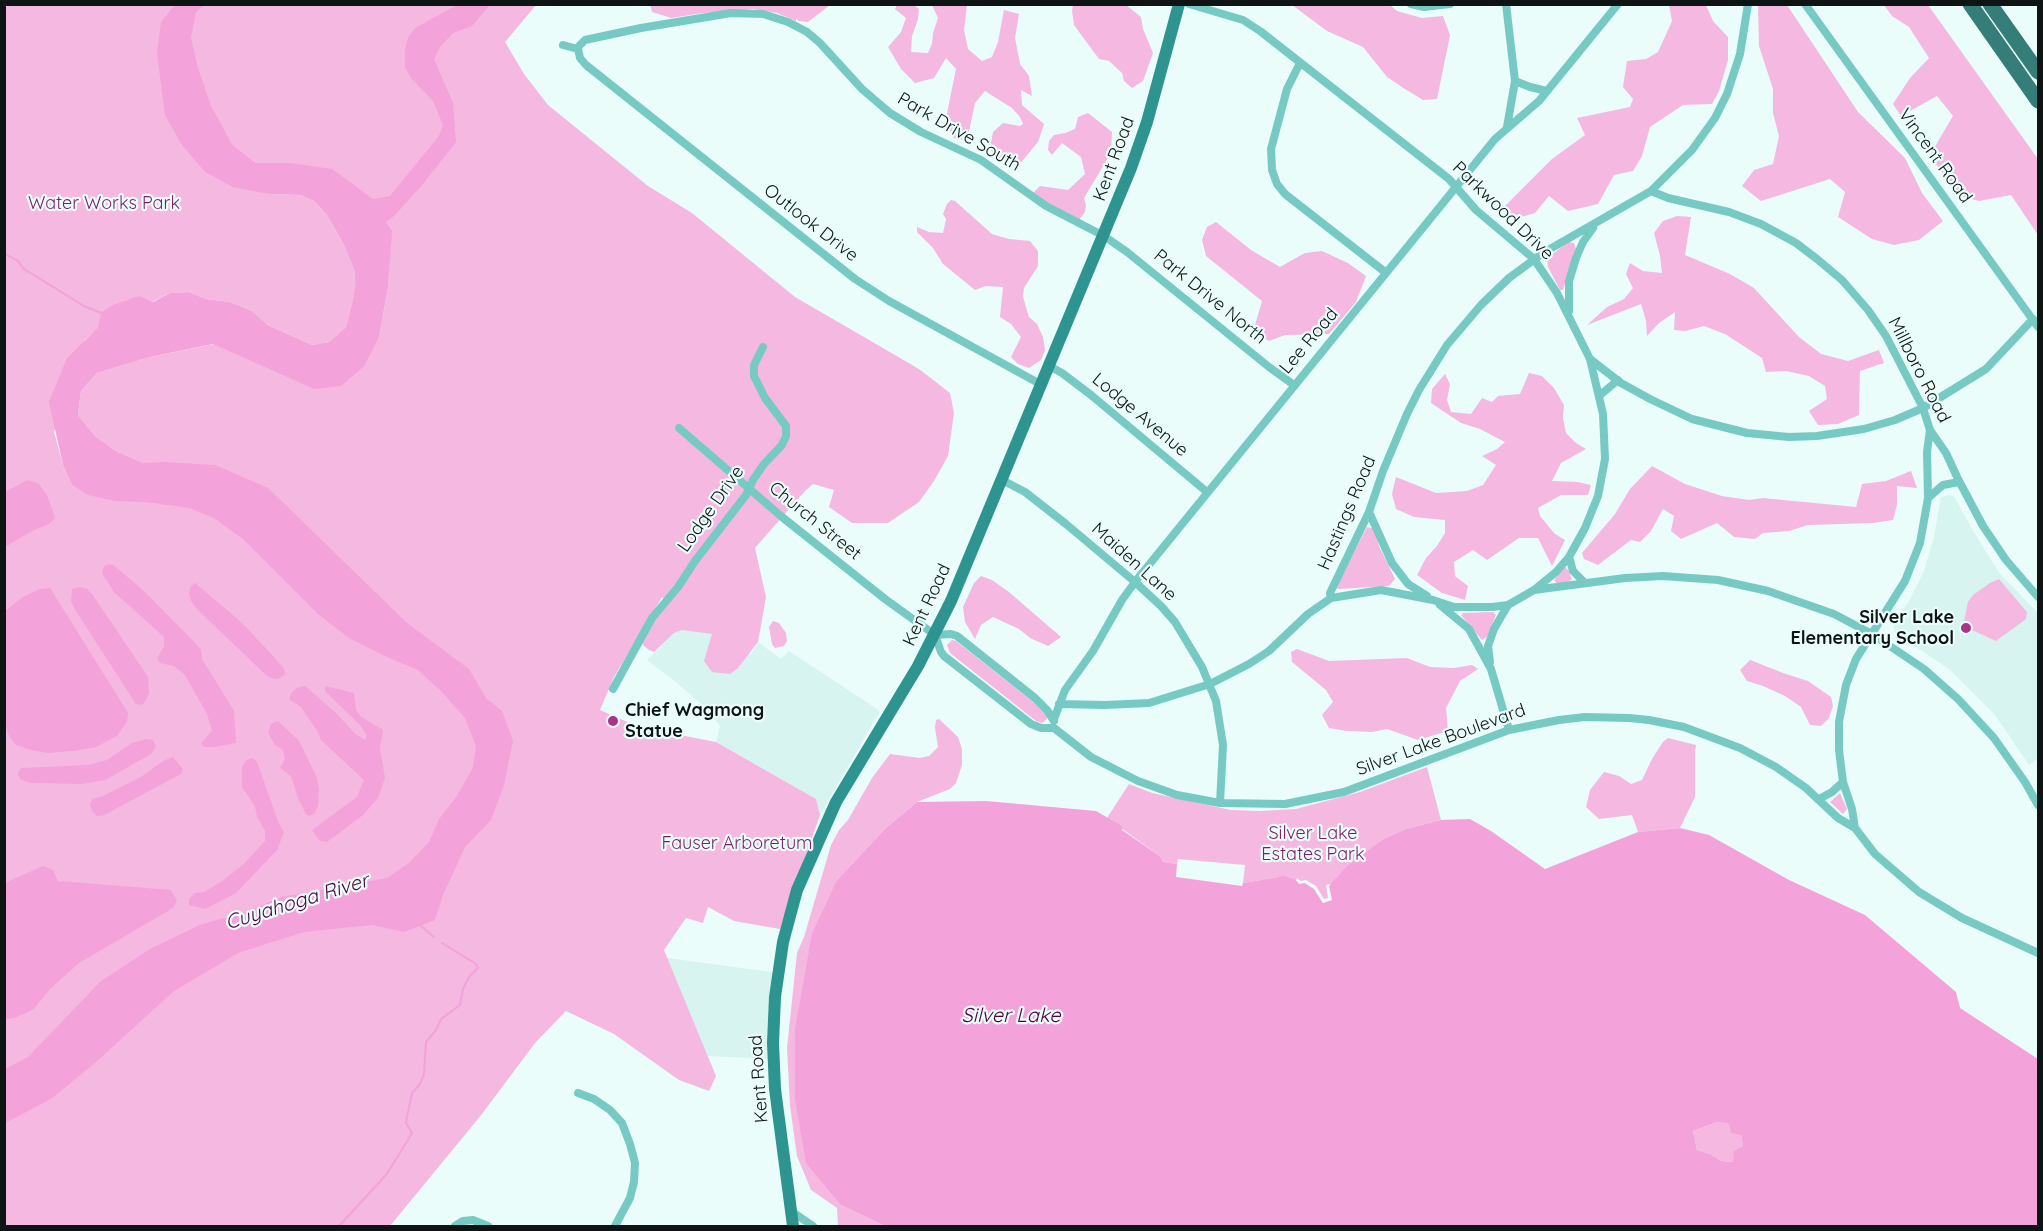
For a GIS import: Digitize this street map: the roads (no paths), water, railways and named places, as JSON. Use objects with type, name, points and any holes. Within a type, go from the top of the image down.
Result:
[{"type":"highway","points":[[1970,4],[2038,101]]},
{"type":"highway","points":[[1990,4],[2038,72]]},
{"type":"main road","name":"Kent Road","points":[[794,1227],[775,1089],[773,1043],[775,998],[783,942],[796,891],[836,802],[935,635],[1002,480],[1138,149],[1179,4]]},
{"type":"street","name":"Parkwood Drive","points":[[1189,4],[1243,21],[1260,31],[1449,179],[1476,210],[1534,259],[1569,313],[1590,359],[1599,396],[1605,433],[1603,475],[1594,510],[1569,557],[1556,572],[1534,590]]},
{"type":"street","points":[[1411,4],[1424,7],[1450,4]]},
{"type":"street","points":[[1506,4],[1515,81],[1507,127]]},
{"type":"street","name":"Lee Road","points":[[1054,723],[1065,690],[1093,651],[1135,582],[1456,188],[1507,127],[1522,117],[1547,91],[1618,4]]},
{"type":"street","name":"Hastings Road","points":[[1059,704],[1149,703],[1210,684],[1269,651],[1308,615],[1331,598],[1330,593],[1369,512],[1407,414],[1436,362],[1481,306],[1509,278],[1534,259],[1652,191],[1692,150],[1708,129],[1721,106],[1740,54],[1748,4]]},
{"type":"street","name":"Vincent Road","points":[[1805,4],[2036,323]]},
{"type":"street","name":"Park Drive South","points":[[579,53],[585,40],[696,18],[742,12],[778,18],[813,37],[862,89],[890,113],[921,132],[981,160],[1048,208],[1104,236]]},
{"type":"street","points":[[563,45],[579,53]]},
{"type":"street","name":"Outlook Drive","points":[[579,53],[855,279],[908,312],[1042,385]]},
{"type":"street","points":[[1300,63],[1287,89],[1271,149],[1272,170],[1277,183],[1285,194],[1385,273]]},
{"type":"street","points":[[1515,81],[1547,91]]},
{"type":"street","name":"Millboro Road","points":[[1652,191],[1668,198],[1708,206],[1748,219],[1779,233],[1817,259],[1848,287],[1874,318],[1900,360],[1923,408],[1930,430],[1946,453],[1959,482],[1994,543],[2038,597]]},
{"type":"street","name":"Hastings Road","points":[[1569,313],[1569,281],[1583,242],[1596,222]]},
{"type":"street","name":"Park Drive North","points":[[1104,236],[1294,385]]},
{"type":"street","points":[[1590,359],[1618,380],[1650,399],[1692,419],[1737,431],[1802,438],[1845,433],[1895,420],[1923,408],[1986,369],[2036,323]]},
{"type":"street","name":"Lodge Drive","points":[[613,689],[652,618],[678,587],[746,495],[755,475],[782,445],[786,436],[786,426],[765,398],[754,376],[754,365],[763,346]]},
{"type":"street","name":"Lodge Avenue","points":[[1049,366],[1091,395],[1207,492]]},
{"type":"street","points":[[1599,396],[1618,380]]},
{"type":"street","name":"Church Street","points":[[679,428],[814,542],[935,635]]},
{"type":"street","points":[[1855,828],[1852,809],[1843,782],[1839,738],[1842,699],[1856,659],[1902,587],[1916,556],[1928,498],[1927,452],[1930,430]]},
{"type":"street","name":"Maiden Lane","points":[[1002,480],[1032,497],[1135,582],[1161,606],[1174,622],[1210,684],[1218,711],[1223,745],[1220,803]]},
{"type":"street","points":[[1928,498],[1943,484],[1959,482]]},
{"type":"street","points":[[1369,512],[1392,563],[1408,585],[1433,600],[1469,629],[1491,669]]},
{"type":"street","points":[[1569,557],[1573,571],[1585,583]]},
{"type":"street","points":[[1331,598],[1381,590],[1433,600],[1454,607],[1480,608],[1508,604],[1534,590],[1664,576],[1718,580],[1768,591],[1834,614],[1872,634],[1924,669],[1958,699],[2002,748],[2038,805]]},
{"type":"street","points":[[1508,604],[1494,628],[1488,646],[1491,669],[1509,730]]},
{"type":"street","name":"Silver Lake Boulevard","points":[[1054,723],[1041,728],[1031,724],[944,656],[935,635],[957,636],[1035,698],[1054,723],[1091,757],[1123,774],[1177,795],[1220,803],[1285,804],[1344,792],[1509,730],[1533,724],[1585,717],[1629,718],[1666,723],[1706,734],[1756,755],[1790,777],[1819,799],[1838,818],[1855,828],[1889,867],[1939,905],[1980,927],[2038,953]]},
{"type":"street","points":[[1819,799],[1832,792],[1843,782]]},
{"type":"street","points":[[578,1093],[594,1099],[610,1110],[622,1123],[630,1144],[635,1163],[634,1182],[630,1198],[615,1227]]},
{"type":"street","points":[[791,1211],[813,1227]]},
{"type":"street","points":[[455,1227],[463,1221],[473,1220],[488,1227]]},
{"type":"water","name":"Cuyahoga River","points":[[175,5],[204,5],[196,12],[191,37],[198,68],[211,106],[232,144],[256,163],[290,163],[332,169],[373,199],[390,196],[439,136],[443,125],[433,101],[411,78],[405,67],[408,38],[415,28],[457,5],[490,5],[472,26],[453,33],[440,47],[434,59],[453,103],[456,142],[422,185],[386,222],[392,231],[388,288],[379,337],[364,366],[341,386],[314,389],[213,344],[150,357],[97,373],[81,391],[78,415],[95,436],[116,451],[143,463],[215,465],[268,488],[407,623],[469,669],[486,698],[502,711],[513,741],[504,785],[491,820],[465,847],[443,895],[435,920],[404,932],[372,925],[304,932],[238,953],[174,991],[96,1062],[51,1099],[5,1123],[5,1069],[28,1057],[101,981],[150,949],[200,925],[248,911],[282,897],[387,878],[409,863],[429,842],[439,819],[457,796],[473,768],[476,746],[465,718],[442,692],[418,670],[349,638],[318,614],[243,539],[214,518],[189,508],[146,502],[115,501],[88,495],[72,485],[63,465],[49,402],[67,358],[98,328],[101,313],[113,305],[139,296],[153,302],[170,293],[189,292],[206,299],[230,302],[252,311],[268,325],[312,345],[329,342],[346,327],[354,295],[355,272],[344,245],[327,215],[314,201],[300,195],[269,194],[233,187],[205,172],[182,145],[165,115],[157,53],[161,22]]},
{"type":"water","points":[[27,480],[39,484],[47,495],[55,518],[49,524],[5,547],[5,492]]},
{"type":"water","points":[[109,564],[142,589],[201,649],[202,659],[234,711],[236,743],[205,747],[201,743],[212,731],[207,714],[185,675],[174,666],[160,663],[157,658],[164,647],[164,637],[114,592],[102,573],[104,566]]},
{"type":"water","points":[[195,583],[241,622],[274,657],[284,669],[285,674],[275,679],[267,676],[199,611],[191,601],[189,593],[191,586]]},
{"type":"water","points":[[80,587],[92,594],[148,677],[149,693],[142,705],[136,704],[74,608],[71,601],[72,589]]},
{"type":"water","points":[[50,588],[128,713],[127,722],[117,736],[96,747],[47,753],[31,750],[16,745],[9,736],[5,724],[5,611],[23,597],[40,589]]},
{"type":"water","points":[[305,686],[338,715],[355,734],[366,740],[366,734],[361,726],[325,691],[325,686],[354,693],[356,709],[360,716],[383,730],[380,749],[385,778],[378,798],[363,815],[327,842],[320,841],[312,830],[357,797],[364,780],[321,740],[301,707],[289,699],[292,692]]},
{"type":"water","points":[[278,721],[299,741],[317,778],[318,806],[314,814],[309,816],[298,798],[291,776],[280,768],[285,759],[283,750],[275,745],[268,733],[271,724]]},
{"type":"water","points":[[146,739],[153,740],[156,746],[151,754],[105,780],[81,784],[30,783],[20,779],[18,773],[21,768],[89,765],[107,760],[132,743]]},
{"type":"water","points":[[173,757],[183,769],[181,774],[104,815],[97,816],[92,811],[90,805],[92,799],[141,777],[163,761]]},
{"type":"water","points":[[252,758],[257,762],[284,832],[277,850],[236,893],[205,909],[189,905],[189,899],[195,893],[204,892],[221,882],[244,864],[265,841],[265,831],[257,817],[255,806],[242,787],[242,767],[246,760]]},
{"type":"water","name":"Silver Lake","points":[[986,801],[1096,811],[1122,826],[1122,830],[1161,857],[1163,862],[1177,864],[1176,877],[1242,886],[1243,883],[1284,876],[1314,889],[1323,903],[1331,900],[1329,886],[1348,865],[1383,839],[1406,829],[1441,820],[1470,819],[1545,869],[1638,832],[1680,828],[1709,835],[1789,880],[1865,915],[1956,992],[1960,1008],[2038,1059],[2038,1226],[885,1226],[841,1205],[806,1163],[795,1099],[795,1029],[812,934],[837,880],[886,828],[917,802]],"holes":[[[1717,1122],[1729,1124],[1731,1133],[1741,1135],[1743,1146],[1734,1151],[1733,1162],[1721,1161],[1697,1150],[1693,1131]]]},
{"type":"water","points":[[43,866],[53,870],[58,881],[171,890],[177,901],[173,908],[79,963],[50,989],[33,1010],[14,1018],[5,1019],[5,883]]},
{"type":"waterway","points":[[4,253],[18,261],[24,269],[84,306],[101,313]]},
{"type":"waterway","points":[[421,926],[434,937]]},
{"type":"waterway","points":[[339,1226],[386,1175],[412,1133],[406,1123],[412,1093],[420,1084],[424,1074],[426,1042],[436,1030],[441,1019],[460,1005],[463,989],[469,977],[478,968],[476,964],[442,943]]},
{"type":"place","name":"Silver Lake Elementary School","points":[[1966,628]]},
{"type":"place","name":"Chief Wagmong Statue","points":[[613,721]]},
{"type":"park label","name":"Water Works Park","points":[[104,204]]},
{"type":"park label","name":"Fauser Arboretum","points":[[737,844]]},
{"type":"park label","name":"Silver Lake Estates Park","points":[[1313,844]]}]
